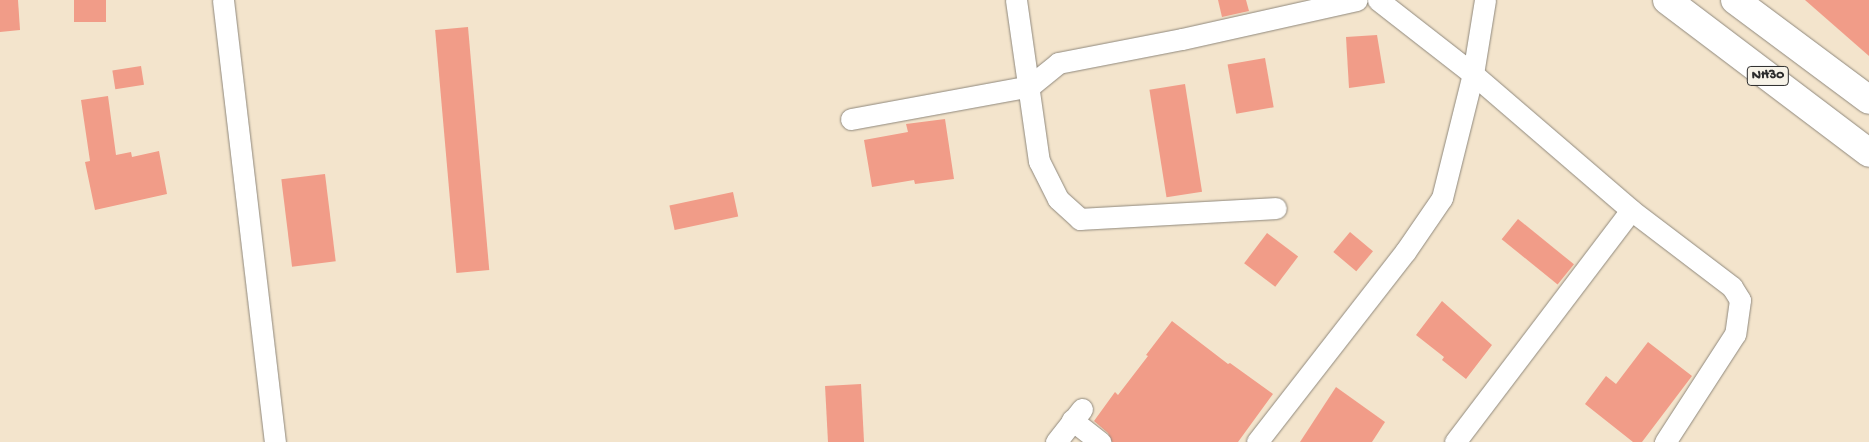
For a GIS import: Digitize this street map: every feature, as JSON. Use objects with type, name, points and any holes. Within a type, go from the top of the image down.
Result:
[{"type":"highway","name":"NH30","points":[[1667,0],[1869,153]]},
{"type":"highway","name":"NH30","points":[[1735,0],[1869,100]]},
{"type":"street","points":[[222,0],[275,442]]},
{"type":"street","points":[[1016,0],[1030,86],[1039,161],[1058,199],[1080,219],[1276,208]]},
{"type":"street","points":[[851,119],[1030,86],[1058,62],[1182,39],[1357,0]]},
{"type":"street","points":[[1378,0],[1473,74],[1631,210],[1732,287],[1740,300],[1735,334],[1665,442]]},
{"type":"street","points":[[1256,442],[1405,252],[1442,198],[1473,74],[1485,0]]},
{"type":"street","points":[[1455,442],[1631,210]]},
{"type":"street","points":[[1056,442],[1077,415],[1100,442]]},
{"type":"building","points":[[0,0],[18,0],[20,30],[0,32]]},
{"type":"building","points":[[74,0],[106,0],[106,22],[74,22]]},
{"type":"building","points":[[1218,0],[1246,0],[1249,11],[1222,17]]},
{"type":"building","points":[[1805,0],[1869,0],[1869,56]]},
{"type":"building","points":[[468,27],[489,270],[456,273],[435,30]]},
{"type":"building","points":[[1377,35],[1385,83],[1349,88],[1346,37]]},
{"type":"building","points":[[1265,58],[1274,107],[1236,114],[1228,65]]},
{"type":"building","points":[[141,66],[144,85],[115,89],[112,71]]},
{"type":"building","points":[[1185,84],[1202,192],[1166,197],[1149,90]]},
{"type":"building","points":[[108,96],[116,155],[131,152],[132,157],[159,151],[167,194],[95,210],[85,162],[90,161],[81,100]]},
{"type":"building","points":[[945,119],[954,179],[915,184],[914,180],[872,187],[864,140],[908,132],[906,124]]},
{"type":"building","points":[[325,174],[336,261],[292,267],[281,179]]},
{"type":"building","points":[[733,192],[738,216],[675,230],[669,206]]},
{"type":"building","points":[[1518,219],[1574,264],[1558,285],[1502,239]]},
{"type":"building","points":[[1350,232],[1373,251],[1356,271],[1333,252]]},
{"type":"building","points":[[1267,233],[1298,256],[1275,287],[1244,263]]},
{"type":"building","points":[[1442,301],[1492,345],[1466,379],[1442,360],[1444,357],[1416,335]]},
{"type":"building","points":[[1172,321],[1228,364],[1230,363],[1273,394],[1238,442],[1112,442],[1108,433],[1094,421],[1115,392],[1118,395]]},
{"type":"building","points":[[1648,342],[1692,376],[1642,442],[1633,442],[1585,404],[1606,376],[1616,384]]},
{"type":"building","points":[[861,384],[864,442],[828,442],[825,386]]},
{"type":"building","points":[[1336,387],[1385,422],[1372,442],[1300,442]]}]
